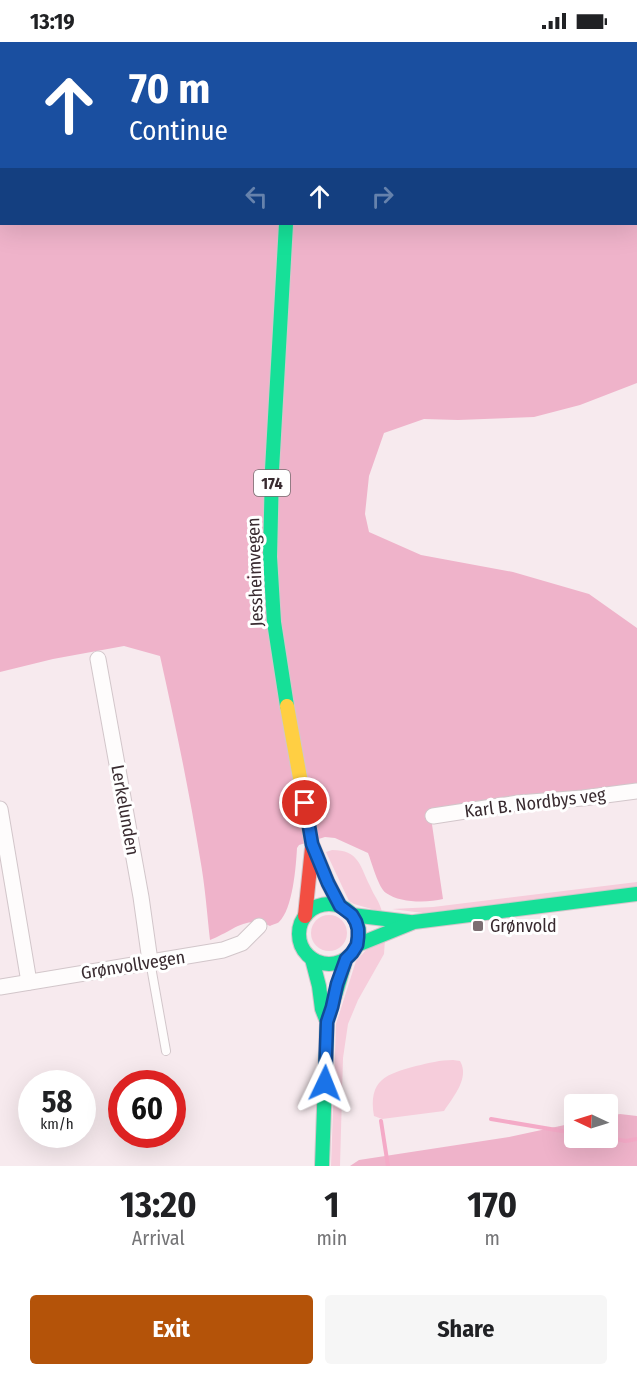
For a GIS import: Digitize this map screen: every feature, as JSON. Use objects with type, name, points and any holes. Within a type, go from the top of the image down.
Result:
[{"type":"main road","name":"Jessheimvegen","points":[[286,225],[272,470],[270,557],[274,622],[282,681],[312,844],[340,906]]},
{"type":"main road","name":"Jessheimvegen","points":[[305,916],[312,844]]},
{"type":"main road","points":[[352,915],[414,922],[637,894]]},
{"type":"main road","points":[[305,916],[312,909],[321,905],[340,906]]},
{"type":"main road","name":"174","points":[[340,906],[352,915]]},
{"type":"main road","points":[[352,915],[358,929],[357,945],[414,922]]},
{"type":"main road","name":"174","points":[[305,916],[301,923],[299,939],[306,954],[312,959],[322,1010],[327,1022]]},
{"type":"main road","name":"174","points":[[322,1166],[327,1022],[346,959],[357,945]]},
{"type":"main road","points":[[312,959],[329,964],[346,959]]},
{"type":"street","name":"Lerkelunden","points":[[98,659],[141,897],[150,961]]},
{"type":"street","name":"Karl B. Nordbys veg","points":[[433,816],[518,803],[637,791]]},
{"type":"street","points":[[0,809],[5,862],[29,982]]},
{"type":"street","name":"Grønvollvegen","points":[[0,987],[216,951],[236,946],[248,939],[259,926]]},
{"type":"lane","points":[[150,961],[166,1051]]},
{"type":"shaded area","points":[[0,225],[637,225],[637,383],[580,405],[534,417],[424,419],[384,433],[369,476],[365,514],[369,532],[421,555],[513,572],[589,594],[637,628],[637,785],[430,811],[443,899],[406,900],[386,893],[378,880],[368,853],[335,838],[325,837],[299,845],[291,898],[279,922],[270,926],[254,922],[246,923],[210,940],[196,833],[160,656],[124,646],[53,659],[0,672]]},
{"type":"shaded area","points":[[332,850],[348,853],[357,860],[382,912],[349,901],[326,852]]},
{"type":"shaded area","points":[[637,882],[637,887],[423,913],[392,909],[433,907]]},
{"type":"shaded area","points":[[329,915],[342,920],[347,933],[342,946],[329,951],[316,946],[311,933],[316,920]]},
{"type":"shaded area","points":[[385,939],[384,954],[358,1000],[348,1024],[343,1058],[340,1166],[331,1166],[336,1024],[356,961],[367,949]]},
{"type":"shaded area","points":[[460,1061],[463,1067],[462,1081],[444,1111],[382,1119],[374,1116],[374,1094],[382,1080],[396,1072],[416,1066]]},
{"type":"shaded area","points":[[618,1114],[637,1116],[637,1166],[350,1166],[359,1160],[509,1137],[564,1125],[564,1148],[618,1148]]},
{"type":"waterway","points":[[491,1119],[564,1131]]},
{"type":"waterway","points":[[381,1121],[388,1166]]},
{"type":"waterway","points":[[618,1140],[637,1139]]},
{"type":"traffic: fast","points":[[286,225],[272,470],[270,557],[274,622],[287,706]]},
{"type":"traffic: fast","points":[[357,945],[414,922],[637,894]]},
{"type":"traffic: fast","points":[[329,904],[346,909],[354,917],[359,934],[354,951],[346,959],[329,964],[312,959],[304,951],[299,934],[304,917],[312,909],[329,904]]},
{"type":"traffic: fast","points":[[352,915],[410,922]]},
{"type":"traffic: fast","points":[[312,959],[326,1019]]},
{"type":"traffic: fast","points":[[322,1166],[327,1022],[346,959]]},
{"type":"traffic: slow","points":[[287,706],[312,844],[340,906]]},
{"type":"traffic: jam","points":[[305,916],[312,848]]},
{"type":"place","name":"Grønvold","points":[[478,926]]},
{"type":"route","points":[[305,803],[312,844],[328,883],[340,906],[352,915],[358,929],[357,945],[346,959],[327,1022],[325,1083]]}]
